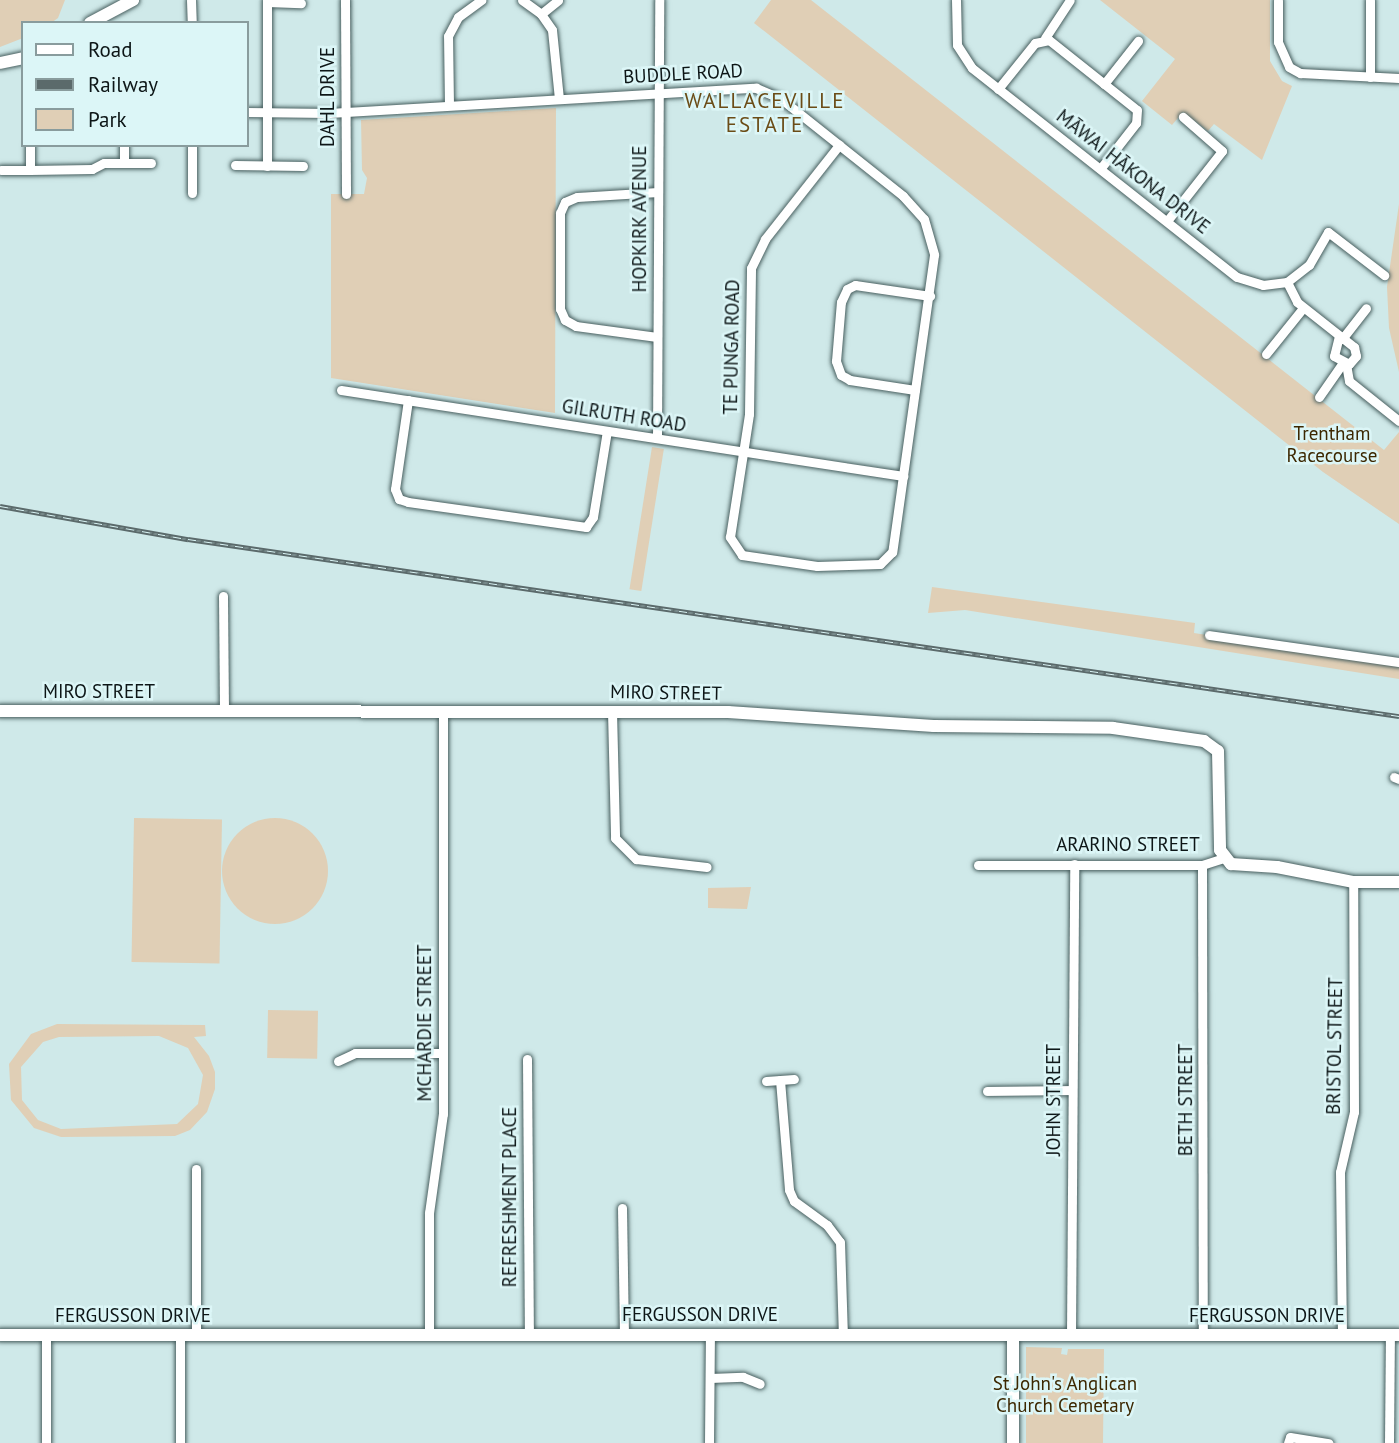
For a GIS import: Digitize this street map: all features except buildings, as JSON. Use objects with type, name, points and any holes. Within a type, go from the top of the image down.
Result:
[{"type":"street","points":[[94,21],[133,0]]},
{"type":"street","points":[[191,0],[192,21]]},
{"type":"street","name":"DAHL DRIVE","points":[[345,0],[346,194]]},
{"type":"street","points":[[449,105],[448,36],[458,17],[481,0]]},
{"type":"street","points":[[522,0],[541,14],[555,36],[559,99]]},
{"type":"street","points":[[541,14],[558,0]]},
{"type":"street","name":"HOPKIRK AVENUE","points":[[657,438],[659,0]]},
{"type":"street","name":"MĀWAI HĀKONA DRIVE","points":[[956,0],[957,45],[972,68],[1237,276],[1263,285],[1287,282]]},
{"type":"street","points":[[998,89],[1035,43],[1045,38],[1070,0]]},
{"type":"street","points":[[1278,0],[1278,42],[1289,66],[1314,77],[1399,78]]},
{"type":"street","points":[[1370,0],[1370,77]]},
{"type":"street","points":[[267,166],[267,1],[301,3]]},
{"type":"street","points":[[1045,38],[1137,110],[1138,118],[1100,169]]},
{"type":"street","points":[[1104,85],[1138,41]]},
{"type":"street","points":[[0,63],[21,58]]},
{"type":"street","name":"BUDDLE ROAD","points":[[248,112],[346,111],[747,87],[765,90],[912,203],[924,219],[934,255],[903,475]]},
{"type":"street","points":[[1167,221],[1222,151],[1183,117]]},
{"type":"street","name":"TE PUNGA ROAD","points":[[839,145],[754,260],[749,414],[730,540],[737,552],[746,556],[817,566],[884,562],[892,552],[903,475]]},
{"type":"street","points":[[30,147],[30,170]]},
{"type":"street","points":[[124,147],[124,163]]},
{"type":"street","points":[[192,147],[192,192]]},
{"type":"street","points":[[1,170],[93,170],[104,163],[151,163]]},
{"type":"street","points":[[235,165],[303,166]]},
{"type":"street","points":[[657,337],[576,326],[565,320],[560,309],[560,213],[565,202],[577,197],[658,192]]},
{"type":"street","points":[[1319,397],[1344,364],[1356,353],[1341,337],[1303,308],[1287,282],[1308,265],[1328,232],[1384,275]]},
{"type":"street","points":[[915,390],[850,380],[841,375],[836,367],[841,302],[844,292],[855,285],[930,296]]},
{"type":"street","points":[[1266,354],[1303,308]]},
{"type":"street","points":[[1366,308],[1341,337],[1333,351],[1344,364],[1349,381],[1399,421]]},
{"type":"street","name":"GILRUTH ROAD","points":[[341,390],[352,387],[408,400],[903,475]]},
{"type":"street","points":[[408,400],[395,489],[399,499],[408,502],[586,527],[593,517],[607,431]]},
{"type":"street","points":[[223,596],[224,711]]},
{"type":"street","points":[[1209,635],[1399,662]]},
{"type":"street","name":"MIRO STREET","points":[[0,711],[728,712],[963,727],[1113,728],[1211,743],[1220,762],[1223,858]]},
{"type":"street","name":"MCHARDIE STREET","points":[[429,1335],[429,1213],[443,1114],[443,711]]},
{"type":"street","points":[[612,711],[613,825],[621,847],[636,859],[707,867]]},
{"type":"street","name":"ARARINO STREET","points":[[978,865],[1202,865],[1223,858],[1238,866],[1277,867],[1353,882],[1399,882]]},
{"type":"street","name":"JOHN STREET","points":[[1071,1335],[1074,864]]},
{"type":"street","name":"BETH STREET","points":[[1202,865],[1203,1335]]},
{"type":"street","name":"BRISTOL STREET","points":[[1342,1336],[1340,1172],[1354,1112],[1353,882]]},
{"type":"street","points":[[338,1061],[355,1053],[443,1053]]},
{"type":"street","name":"REFRESHMENT PLACE","points":[[527,1059],[529,1335]]},
{"type":"street","points":[[766,1081],[794,1079]]},
{"type":"street","points":[[780,1080],[789,1190],[794,1201],[827,1225],[840,1242],[843,1335]]},
{"type":"street","points":[[987,1091],[1071,1090]]},
{"type":"street","points":[[195,1169],[196,1335]]},
{"type":"street","points":[[622,1208],[624,1335]]},
{"type":"street","name":"FERGUSSON DRIVE","points":[[0,1335],[1394,1335]]},
{"type":"street","points":[[46,1335],[46,1443]]},
{"type":"street","points":[[180,1335],[180,1443]]},
{"type":"street","points":[[709,1443],[710,1335]]},
{"type":"street","points":[[1013,1335],[1013,1443]]},
{"type":"street","points":[[1389,1443],[1394,1335]]},
{"type":"street","points":[[710,1378],[743,1377],[761,1384]]},
{"type":"street","points":[[1289,1440],[1329,1443]]},
{"type":"green space","points":[[0,0],[65,0],[58,18],[54,21],[21,21],[21,39],[0,47]]},
{"type":"green space","name":"Trentham Racecourse","points":[[771,0],[811,0],[1384,450],[1399,432],[1399,524],[1323,472],[754,23]]},
{"type":"green space","points":[[1100,0],[1270,0],[1270,61],[1282,81],[1292,86],[1262,160],[1214,124],[1208,131],[1183,112],[1172,125],[1142,101],[1175,59]]},
{"type":"green space","points":[[556,108],[555,413],[331,378],[331,194],[364,194],[367,178],[362,170],[361,120]]},
{"type":"green space","name":"Trentham Racecourse","points":[[1399,204],[1399,372],[1389,328],[1387,287]]},
{"type":"green space","points":[[652,447],[664,449],[641,591],[629,589]]},
{"type":"green space","points":[[932,587],[1195,623],[1194,633],[1399,665],[1399,679],[965,610],[928,613]]},
{"type":"green space","points":[[134,818],[222,820],[219,964],[131,962]]},
{"type":"green space","points":[[275,818],[295,822],[313,833],[324,851],[328,871],[324,891],[313,909],[295,920],[275,924],[255,920],[237,909],[226,891],[222,871],[226,851],[237,833],[255,822]]},
{"type":"green space","points":[[751,887],[747,909],[708,908],[708,888]]},
{"type":"green space","points":[[268,1010],[318,1011],[317,1059],[267,1058]]},
{"type":"green space","points":[[57,1024],[205,1025],[206,1036],[194,1037],[209,1056],[215,1072],[215,1089],[207,1112],[190,1130],[175,1136],[61,1137],[34,1128],[11,1100],[9,1064],[31,1034]],"holes":[[[159,1036],[188,1048],[203,1075],[198,1104],[177,1124],[61,1129],[38,1120],[22,1100],[21,1067],[43,1042],[59,1037]]]},
{"type":"green space","name":"St John's Anglican Church Cemetary","points":[[1026,1347],[1062,1348],[1061,1354],[1067,1355],[1068,1349],[1104,1349],[1103,1443],[1026,1443]]},
{"type":"railway","points":[[0,506],[188,539],[1399,716]]},
{"type":"district","name":"WALLACEVILLE ESTATE","points":[[765,113]]}]
